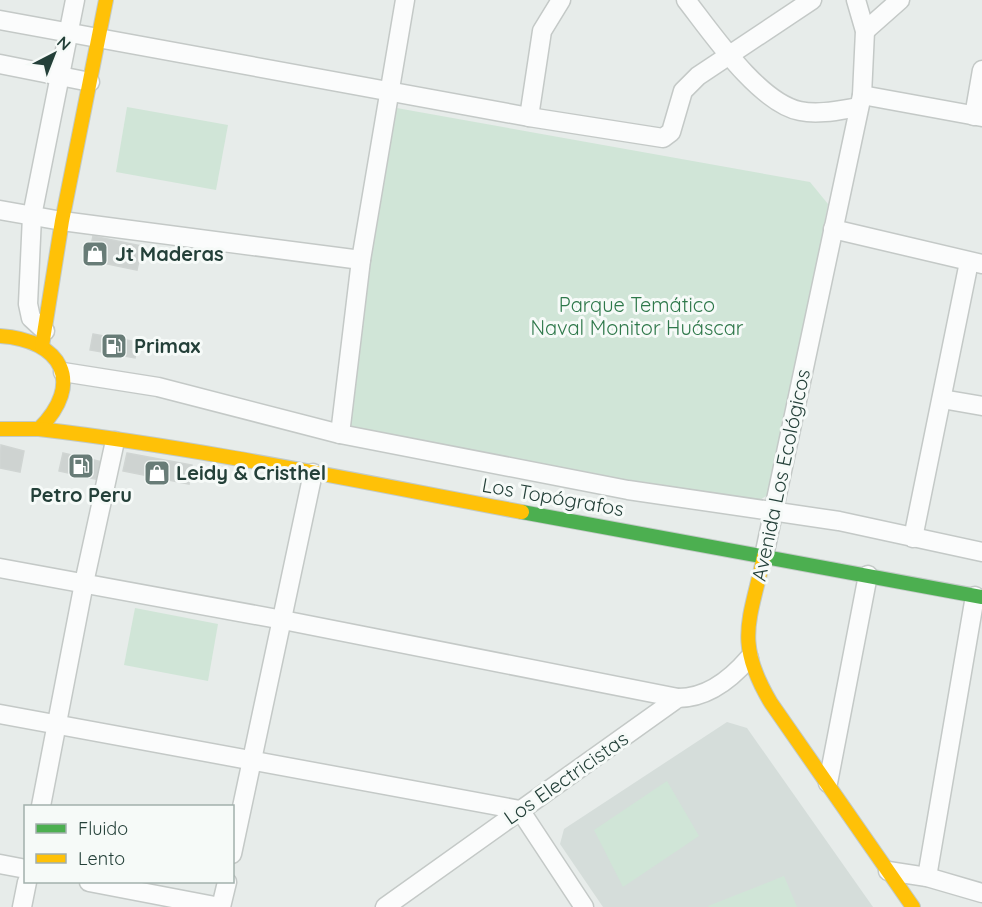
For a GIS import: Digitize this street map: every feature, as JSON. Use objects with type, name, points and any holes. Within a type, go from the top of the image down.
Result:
[{"type":"main road","points":[[73,400],[56,356],[44,339],[62,221],[106,0]]},
{"type":"main road","points":[[0,336],[44,339]]},
{"type":"main road","points":[[39,429],[61,401],[64,379]]},
{"type":"main road","name":"Los Topógrafos","points":[[88,420],[115,441]]},
{"type":"main road","name":"Los Topógrafos","points":[[0,429],[39,429],[313,473],[979,597]]},
{"type":"main road","name":"Avenida Los Ecológicos","points":[[764,556],[750,625],[749,658],[771,703],[913,907]]},
{"type":"street","points":[[44,339],[32,318],[28,304],[32,216],[75,0]]},
{"type":"street","points":[[340,434],[361,260],[405,0]]},
{"type":"street","points":[[529,117],[542,31],[561,0]]},
{"type":"street","points":[[686,0],[728,55],[779,102],[797,111],[813,113],[860,101],[978,116],[982,70]]},
{"type":"street","points":[[0,21],[529,117],[668,137],[683,91],[698,76],[812,0]]},
{"type":"street","name":"Avenida Los Ecológicos","points":[[764,556],[860,101],[865,31],[860,6],[856,0]]},
{"type":"street","points":[[865,31],[900,0]]},
{"type":"street","points":[[0,64],[90,81]]},
{"type":"street","points":[[0,210],[62,221],[361,260]]},
{"type":"street","points":[[833,229],[975,263],[942,399],[914,538]]},
{"type":"street","points":[[64,379],[158,387],[340,434],[628,490],[839,521],[982,552]]},
{"type":"street","points":[[942,399],[982,406]]},
{"type":"street","points":[[41,805],[84,583],[115,441]]},
{"type":"street","points":[[234,845],[313,473]]},
{"type":"street","points":[[0,568],[283,620],[678,698]]},
{"type":"street","points":[[828,783],[868,575]]},
{"type":"street","points":[[927,877],[979,597]]},
{"type":"street","name":"Los Electricistas","points":[[385,907],[678,698],[691,698],[722,683],[749,658]]},
{"type":"street","points":[[0,714],[56,727],[520,810],[584,907]]},
{"type":"street","points":[[0,864],[24,869]]},
{"type":"street","points":[[888,871],[927,877],[982,893]]},
{"type":"street","points":[[22,907],[27,883]]},
{"type":"street","points":[[94,883],[221,907],[227,883]]},
{"type":"shaded area","points":[[727,722],[747,728],[873,907],[603,907],[560,844],[564,829]]},
{"type":"green space","points":[[127,107],[228,125],[216,190],[116,172]]},
{"type":"green space","name":"Parque Temático Naval Monitor Huáscar","points":[[391,107],[810,182],[828,204],[773,492],[753,504],[378,434],[349,425]]},
{"type":"green space","points":[[135,608],[218,624],[208,681],[124,665]]},
{"type":"green space","points":[[667,781],[699,836],[623,887],[594,830]]},
{"type":"green space","points":[[784,876],[797,907],[708,906]]},
{"type":"building","points":[[93,236],[142,246],[137,270],[88,260]]},
{"type":"building","name":"Primax","points":[[93,334],[138,342],[135,358],[90,350]]},
{"type":"building","points":[[1,445],[24,451],[20,472],[0,468]]},
{"type":"building","name":"Petro Peru","points":[[63,453],[103,462],[100,480],[59,471]]},
{"type":"building","points":[[127,453],[192,465],[189,484],[123,471]]},
{"type":"traffic: fast","points":[[522,512],[982,597]]},
{"type":"traffic: slow","points":[[42,346],[62,221],[106,0]]},
{"type":"traffic: slow","points":[[0,336],[21,339],[39,346],[52,355],[60,367],[63,380],[61,396],[53,412],[39,429],[0,429]]},
{"type":"traffic: slow","points":[[39,429],[221,456],[522,512]]},
{"type":"traffic: slow","points":[[764,556],[748,631],[752,663],[760,682],[771,703],[913,907]]},
{"type":"place","name":"Jt Maderas","points":[[95,254]]},
{"type":"place","name":"Primax","points":[[114,346]]},
{"type":"place","name":"Petro Peru","points":[[81,466]]},
{"type":"place","name":"Leidy & Cristhel","points":[[157,473]]}]
